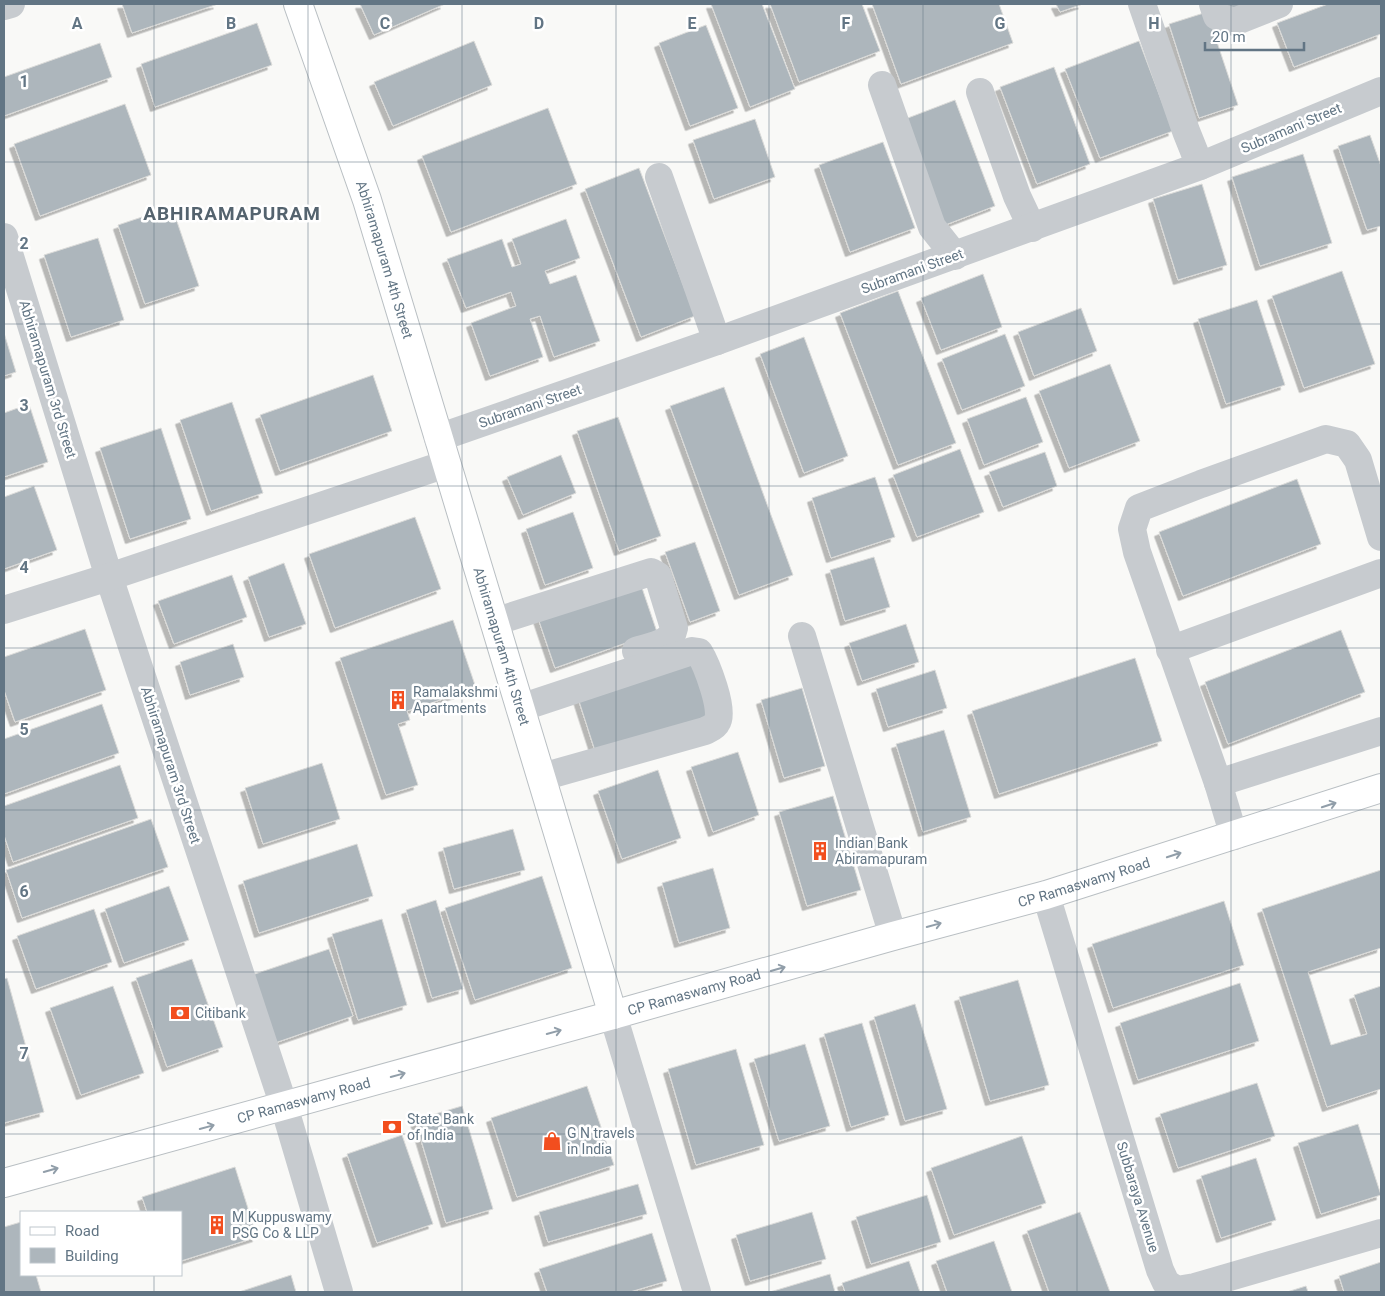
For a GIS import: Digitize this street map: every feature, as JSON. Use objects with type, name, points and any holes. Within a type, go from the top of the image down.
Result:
[{"type":"main road","name":"Abhiramapuram 4th Street","points":[[298,4],[367,200],[613,1015]]},
{"type":"main road","name":"CP Ramaswamy Road","points":[[4,1184],[1046,895],[1381,788]]},
{"type":"street","points":[[4,6],[11,4]]},
{"type":"street","points":[[1142,4],[1200,166]]},
{"type":"street","points":[[1213,4],[1217,16],[1234,22],[1279,4]]},
{"type":"street","points":[[882,85],[932,227],[955,256]]},
{"type":"street","name":"Subramani Street","points":[[438,438],[717,341],[1032,228],[1200,166],[1381,91]]},
{"type":"street","points":[[980,92],[1017,196],[1032,228]]},
{"type":"street","points":[[659,177],[717,341]]},
{"type":"street","name":"Abhiramapuram 3rd Street","points":[[4,238],[109,577],[284,1106],[339,1292]]},
{"type":"street","points":[[1234,836],[1218,783],[1137,552],[1132,529],[1139,508],[1326,439],[1347,444],[1358,460],[1381,537]]},
{"type":"street","points":[[4,610],[109,577],[446,464]]},
{"type":"street","points":[[494,622],[651,572],[658,576],[674,628],[672,635],[667,641],[518,699]]},
{"type":"street","points":[[1170,650],[1381,573]]},
{"type":"street","points":[[802,636],[893,936]]},
{"type":"street","points":[[518,699],[692,651],[699,652],[708,670],[720,711],[718,722],[714,726],[705,731],[542,777]]},
{"type":"street","points":[[1218,783],[1381,731]]},
{"type":"street","name":"Subbaraya Avenue","points":[[1046,895],[1160,1270],[1166,1282],[1177,1290],[1195,1287],[1381,1233]]},
{"type":"street","name":"Abhiramapuram 4th Street","points":[[613,1015],[697,1292]]},
{"type":"building","points":[[122,4],[218,4],[132,33]]},
{"type":"building","points":[[360,4],[445,4],[374,35]]},
{"type":"building","points":[[711,4],[762,4],[795,89],[750,107]]},
{"type":"building","points":[[770,4],[862,4],[880,51],[799,82]]},
{"type":"building","points":[[872,4],[999,4],[1013,43],[901,84]]},
{"type":"building","points":[[1056,4],[1083,4],[1060,12]]},
{"type":"building","points":[[1223,4],[1254,4],[1227,14]]},
{"type":"building","points":[[1328,4],[1381,4],[1381,34],[1294,67],[1277,23]]},
{"type":"building","points":[[1207,12],[1238,105],[1199,118],[1169,24]]},
{"type":"building","points":[[257,23],[272,65],[155,107],[141,64]]},
{"type":"building","points":[[706,25],[738,108],[690,126],[659,43]]},
{"type":"building","points":[[474,41],[492,85],[393,126],[374,82]]},
{"type":"building","points":[[1139,41],[1173,131],[1100,158],[1065,69]]},
{"type":"building","points":[[100,43],[112,77],[4,116],[4,77]]},
{"type":"building","points":[[1054,67],[1090,164],[1037,184],[1000,87]]},
{"type":"building","points":[[955,100],[995,206],[940,227],[900,121]]},
{"type":"building","points":[[125,104],[151,175],[40,216],[14,144]]},
{"type":"building","points":[[548,108],[577,184],[451,232],[422,156]]},
{"type":"building","points":[[755,119],[775,177],[714,199],[693,140]]},
{"type":"building","points":[[1370,135],[1381,166],[1381,226],[1367,230],[1338,146]]},
{"type":"building","points":[[883,142],[915,228],[850,252],[819,165]]},
{"type":"building","points":[[1303,154],[1332,243],[1260,266],[1232,177]]},
{"type":"building","points":[[639,168],[695,316],[641,337],[585,189]]},
{"type":"building","points":[[1202,184],[1227,265],[1178,280],[1153,199]]},
{"type":"building","points":[[172,207],[199,286],[145,304],[118,225]]},
{"type":"building","points":[[566,219],[580,258],[545,271],[550,284],[576,275],[600,341],[554,357],[540,316],[530,319],[543,357],[490,376],[471,323],[516,306],[511,292],[466,308],[447,259],[502,239],[512,267],[521,264],[512,239]]},
{"type":"building","points":[[98,238],[124,320],[71,337],[44,255]]},
{"type":"building","points":[[1342,271],[1375,364],[1304,388],[1272,296]]},
{"type":"building","points":[[983,274],[1002,327],[941,350],[921,298]]},
{"type":"building","points":[[898,291],[956,443],[898,465],[840,313]]},
{"type":"building","points":[[1257,300],[1285,385],[1226,404],[1198,319]]},
{"type":"building","points":[[1081,308],[1097,351],[1034,376],[1018,332]]},
{"type":"building","points":[[4,333],[16,372],[4,376]]},
{"type":"building","points":[[1005,334],[1025,386],[962,410],[942,359]]},
{"type":"building","points":[[804,337],[848,456],[804,473],[760,354]]},
{"type":"building","points":[[1110,364],[1140,441],[1069,468],[1039,391]]},
{"type":"building","points":[[373,375],[392,431],[280,471],[260,415]]},
{"type":"building","points":[[724,387],[793,575],[739,595],[670,406]]},
{"type":"building","points":[[1026,397],[1043,442],[984,465],[967,419]]},
{"type":"building","points":[[232,402],[263,493],[211,511],[180,420]]},
{"type":"building","points":[[29,404],[48,462],[4,477],[4,413]]},
{"type":"building","points":[[618,417],[661,536],[619,551],[577,431]]},
{"type":"building","points":[[161,428],[191,519],[130,539],[100,448]]},
{"type":"building","points":[[960,449],[984,512],[917,537],[893,475]]},
{"type":"building","points":[[1045,452],[1057,486],[1003,507],[989,472]]},
{"type":"building","points":[[561,455],[576,493],[523,515],[507,477]]},
{"type":"building","points":[[875,477],[895,537],[831,558],[812,498]]},
{"type":"building","points":[[1297,479],[1321,544],[1183,596],[1159,532]]},
{"type":"building","points":[[34,486],[57,550],[4,569],[4,497]]},
{"type":"building","points":[[573,512],[593,568],[545,585],[526,529]]},
{"type":"building","points":[[415,517],[441,589],[335,628],[309,554]]},
{"type":"building","points":[[695,542],[720,611],[690,622],[665,552]]},
{"type":"building","points":[[874,557],[890,607],[845,621],[830,570]]},
{"type":"building","points":[[284,563],[306,624],[269,637],[248,577]]},
{"type":"building","points":[[232,575],[247,617],[174,644],[158,601]]},
{"type":"building","points":[[640,582],[657,632],[555,668],[538,618]]},
{"type":"building","name":"Ramalakshmi Apartments","points":[[453,620],[476,688],[407,711],[410,720],[398,724],[418,785],[386,795],[340,658]]},
{"type":"building","points":[[906,624],[919,662],[862,681],[849,643]]},
{"type":"building","points":[[85,629],[106,690],[15,722],[4,690],[4,657]]},
{"type":"building","points":[[1341,630],[1365,692],[1228,744],[1205,682]]},
{"type":"building","points":[[233,644],[244,677],[190,695],[180,662]]},
{"type":"building","points":[[1135,658],[1162,741],[999,794],[972,711]]},
{"type":"building","points":[[694,661],[713,720],[597,757],[578,698]]},
{"type":"building","points":[[935,670],[947,708],[888,727],[876,689]]},
{"type":"building","points":[[802,688],[825,766],[784,778],[761,700]]},
{"type":"building","points":[[102,704],[119,753],[4,794],[4,739]]},
{"type":"building","name":"Indian Bank Abiramapuram","points":[[944,730],[971,817],[923,832],[896,744]]},
{"type":"building","points":[[738,752],[759,815],[713,832],[691,767]]},
{"type":"building","points":[[322,763],[340,819],[263,844],[245,788]]},
{"type":"building","points":[[120,765],[138,818],[13,862],[4,835],[4,806]]},
{"type":"building","points":[[658,770],[681,838],[622,859],[598,791]]},
{"type":"building","name":"Indian Bank Abiramapuram","points":[[833,796],[861,890],[807,906],[779,812]]},
{"type":"building","points":[[151,819],[168,867],[22,918],[6,870]]},
{"type":"building","points":[[513,829],[525,870],[454,889],[443,848]]},
{"type":"building","points":[[357,844],[373,896],[259,933],[243,881]]},
{"type":"building","points":[[713,868],[730,928],[679,943],[662,883]]},
{"type":"building","points":[[1381,870],[1381,948],[1308,972],[1331,1045],[1367,1034],[1354,995],[1381,986],[1381,1089],[1327,1107],[1262,909]]},
{"type":"building","points":[[542,876],[572,968],[475,1000],[445,908]]},
{"type":"building","points":[[169,886],[189,940],[124,963],[105,909]]},
{"type":"building","points":[[436,900],[463,989],[432,998],[406,910]]},
{"type":"building","points":[[1224,901],[1244,965],[1113,1008],[1092,944]]},
{"type":"building","points":[[94,909],[112,962],[36,989],[17,936]]},
{"type":"building","points":[[382,919],[407,1005],[358,1020],[332,934]]},
{"type":"building","points":[[329,949],[353,1016],[272,1044],[249,976]]},
{"type":"building","name":"Citibank","points":[[192,959],[223,1047],[167,1067],[136,978]]},
{"type":"building","points":[[7,978],[44,1112],[4,1123],[4,979]]},
{"type":"building","points":[[1018,980],[1049,1085],[990,1101],[959,997]]},
{"type":"building","points":[[1240,983],[1259,1041],[1138,1080],[1120,1023]]},
{"type":"building","points":[[113,986],[144,1073],[81,1095],[50,1008]]},
{"type":"building","points":[[915,1004],[947,1109],[905,1121],[874,1017]]},
{"type":"building","points":[[862,1023],[889,1115],[851,1127],[824,1034]]},
{"type":"building","points":[[805,1044],[830,1126],[779,1141],[754,1059]]},
{"type":"building","points":[[736,1049],[764,1145],[696,1165],[668,1069]]},
{"type":"building","points":[[1257,1083],[1275,1136],[1178,1168],[1160,1114]]},
{"type":"building","name":"G N travels in India","points":[[587,1086],[614,1165],[517,1197],[491,1118]]},
{"type":"building","points":[[462,1106],[493,1209],[446,1223],[415,1120]]},
{"type":"building","points":[[1358,1124],[1381,1195],[1321,1214],[1298,1143]]},
{"type":"building","points":[[402,1135],[433,1224],[377,1243],[347,1154]]},
{"type":"building","points":[[1022,1136],[1046,1203],[954,1235],[931,1168]]},
{"type":"building","points":[[1256,1158],[1276,1220],[1221,1238],[1201,1176]]},
{"type":"building","name":"M Kuppuswamy PSG Co & LLP","points":[[235,1167],[257,1237],[182,1261],[182,1211],[147,1211],[142,1197]]},
{"type":"building","points":[[638,1184],[647,1214],[548,1242],[539,1212]]},
{"type":"building","points":[[927,1195],[941,1242],[871,1264],[856,1217]]},
{"type":"building","points":[[812,1212],[826,1259],[750,1281],[736,1235]]},
{"type":"building","points":[[1080,1212],[1110,1292],[1049,1292],[1027,1231]]},
{"type":"building","points":[[20,1222],[20,1276],[36,1276],[41,1292],[4,1292],[4,1227]]},
{"type":"building","points":[[652,1233],[667,1281],[630,1292],[547,1292],[539,1269]]},
{"type":"building","points":[[994,1241],[1012,1292],[947,1292],[936,1261]]},
{"type":"building","points":[[909,1261],[920,1292],[845,1292],[842,1283]]},
{"type":"building","points":[[1381,1262],[1381,1292],[1344,1292],[1339,1276]]},
{"type":"building","points":[[830,1274],[835,1292],[770,1292]]},
{"type":"building","points":[[291,1275],[296,1292],[239,1292]]},
{"type":"building","points":[[1306,1286],[1308,1292],[1287,1292]]},
{"type":"place","name":"Ramalakshmi Apartments","points":[[398,700]]},
{"type":"place","name":"Indian Bank Abiramapuram","points":[[820,851]]},
{"type":"place","name":"Citibank","points":[[180,1013]]},
{"type":"place","name":"State Bank of India","points":[[392,1127]]},
{"type":"place","name":"G N travels in India","points":[[552,1141]]},
{"type":"place","name":"M Kuppuswamy PSG Co & LLP","points":[[217,1225]]},
{"type":"district","name":"ABHIRAMAPURAM","points":[[232,213]]}]
